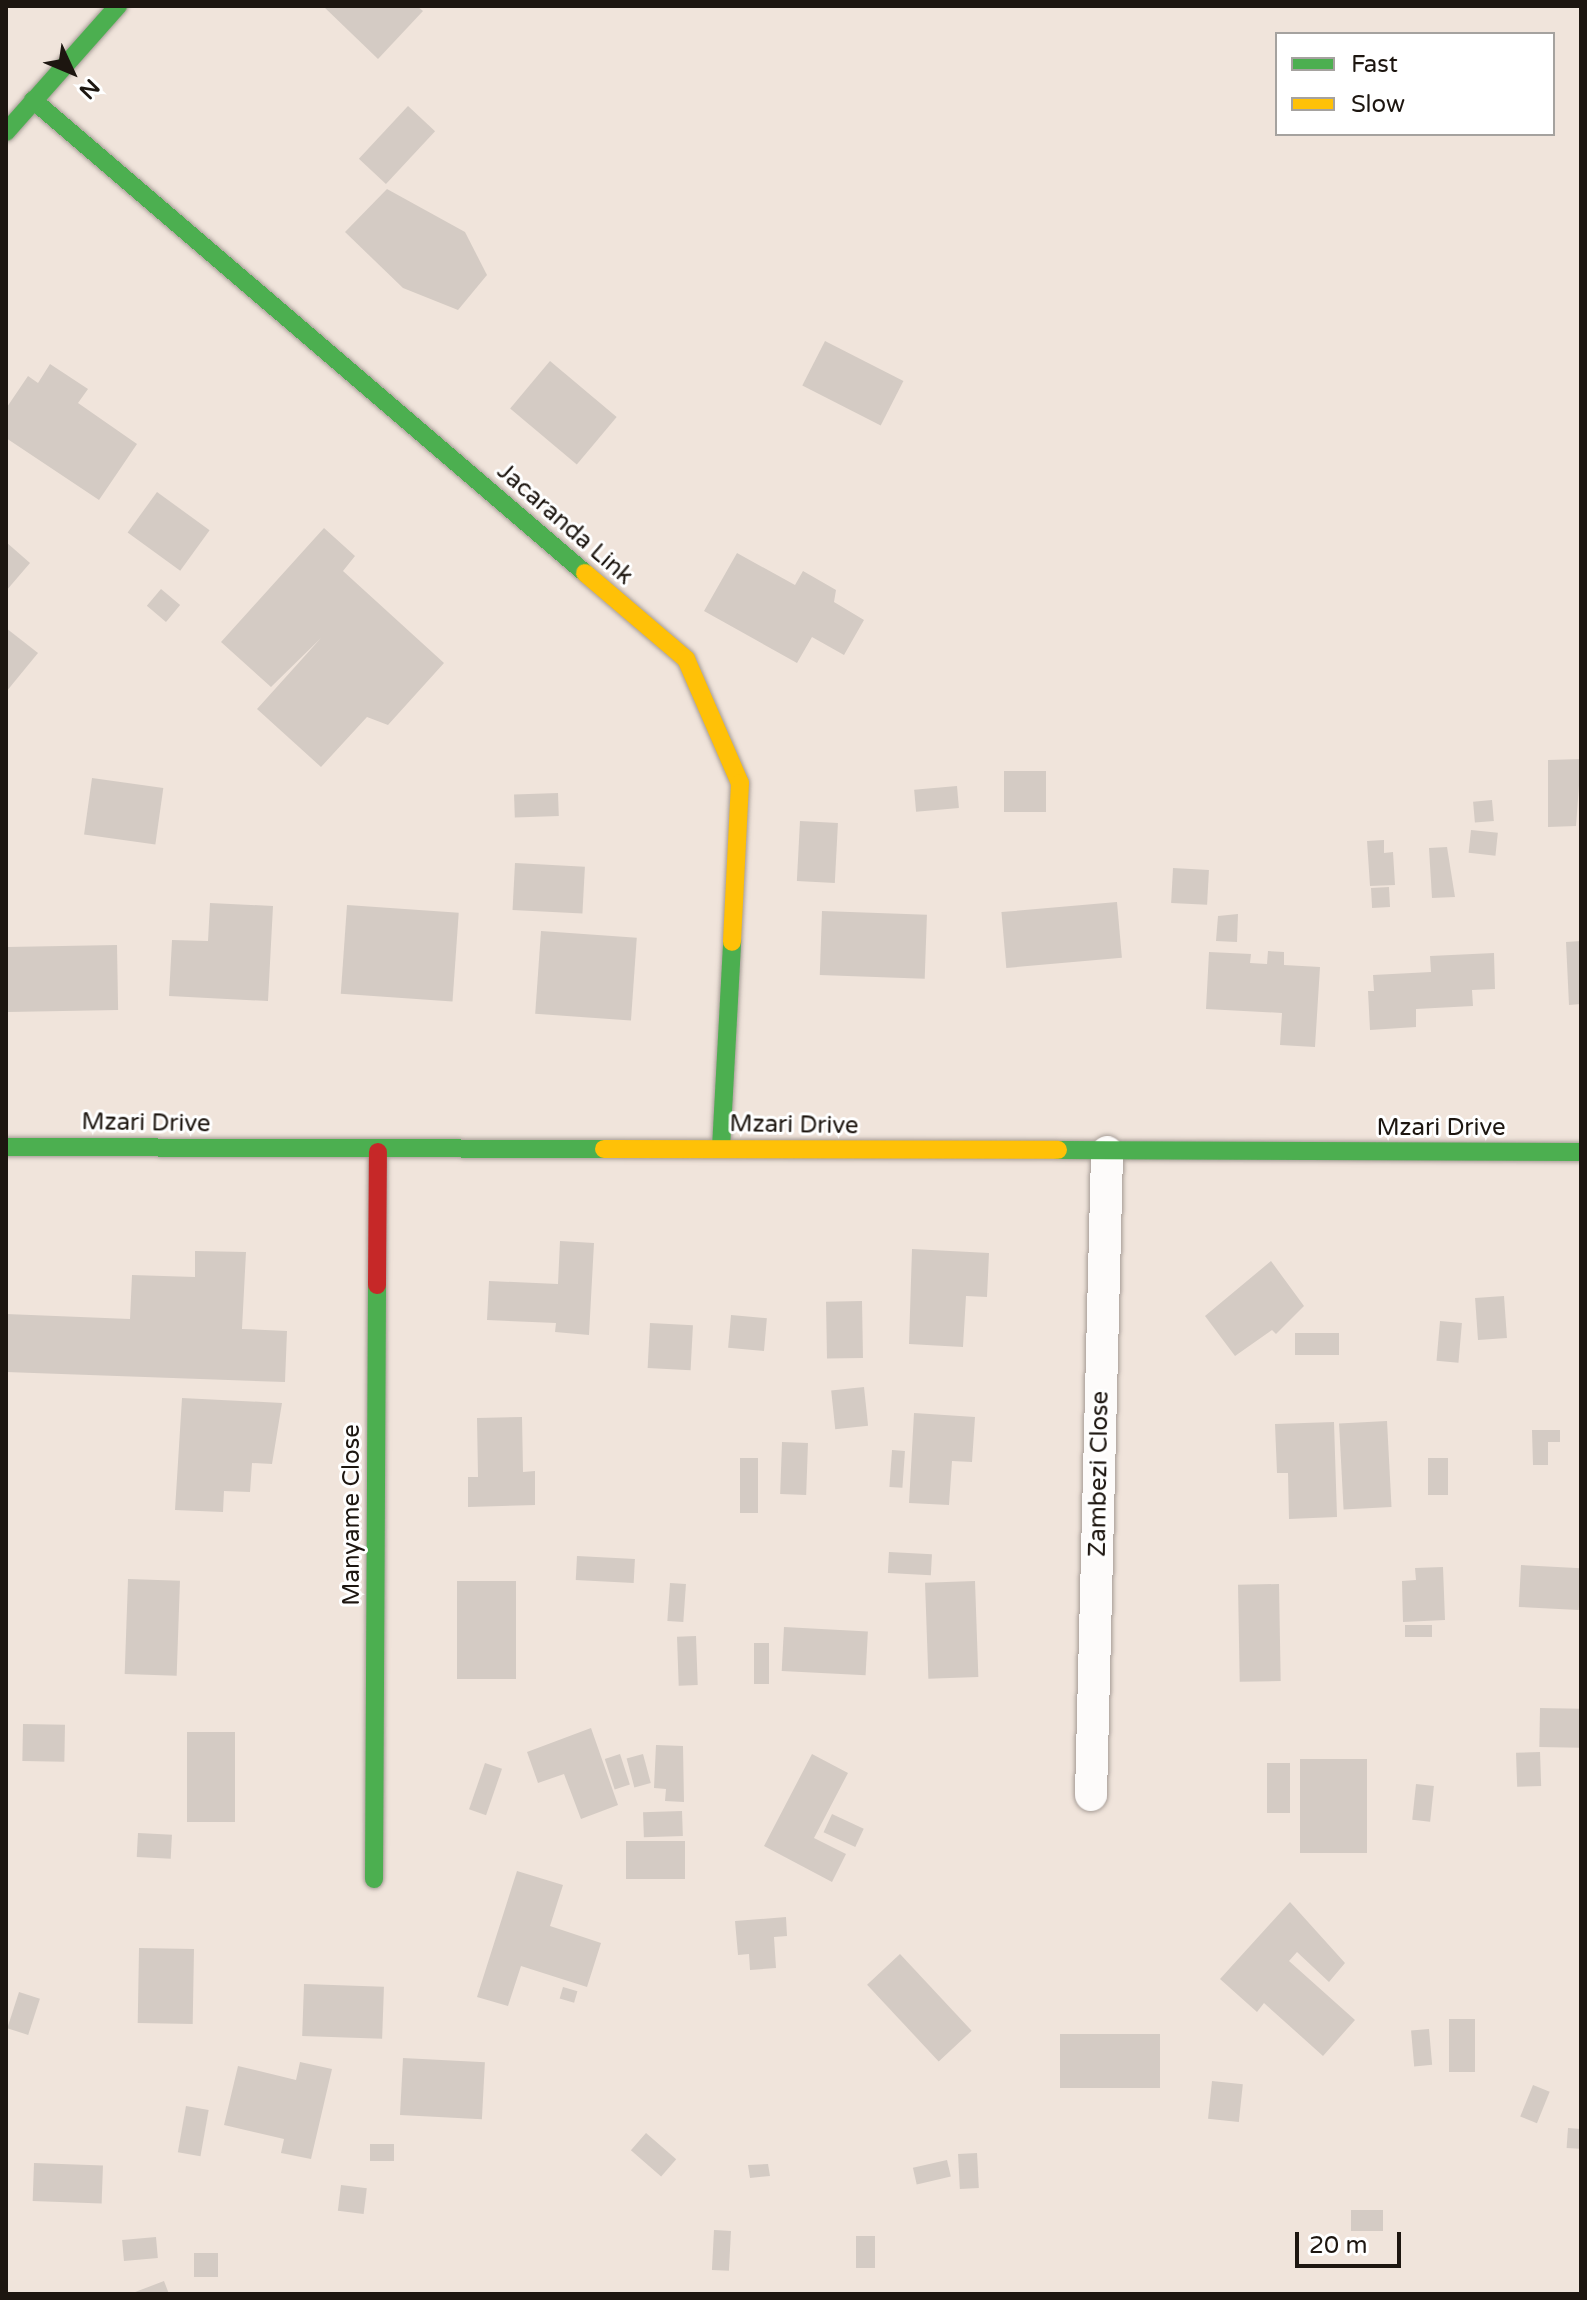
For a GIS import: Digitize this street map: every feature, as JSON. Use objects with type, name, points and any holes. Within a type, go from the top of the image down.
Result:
[{"type":"street","points":[[6,132],[118,6]]},
{"type":"street","name":"Jacaranda Link","points":[[33,100],[686,659],[740,783],[721,1148]]},
{"type":"street","name":"Mzari Drive","points":[[6,1147],[378,1152],[721,1148],[1581,1152]]},
{"type":"street","name":"Manyame Close","points":[[374,1879],[378,1152]]},
{"type":"street","name":"Zambezi Close","points":[[1091,1795],[1107,1152]]},
{"type":"building","points":[[323,6],[417,6],[423,11],[378,59]]},
{"type":"building","points":[[408,106],[435,131],[386,184],[359,159]]},
{"type":"building","points":[[387,189],[465,232],[487,275],[458,310],[403,288],[345,232]]},
{"type":"building","points":[[825,341],[903,381],[881,426],[802,386]]},
{"type":"building","points":[[550,361],[617,417],[577,464],[510,408]]},
{"type":"building","points":[[50,364],[88,389],[78,403],[137,444],[99,500],[6,438],[7,407],[28,376],[38,383]]},
{"type":"building","points":[[157,492],[210,530],[180,571],[128,532]]},
{"type":"building","points":[[324,528],[355,556],[343,571],[444,663],[388,725],[367,717],[321,767],[257,709],[321,638],[271,687],[221,642]]},
{"type":"building","points":[[6,542],[30,563],[6,591]]},
{"type":"building","points":[[737,553],[795,585],[803,571],[836,590],[834,602],[864,620],[844,655],[812,637],[797,663],[704,611]]},
{"type":"building","points":[[161,589],[180,605],[166,622],[147,606]]},
{"type":"building","points":[[6,628],[38,653],[6,692]]},
{"type":"building","points":[[1581,759],[1576,826],[1548,827],[1548,760]]},
{"type":"building","points":[[1004,771],[1046,771],[1046,812],[1004,812]]},
{"type":"building","points":[[92,778],[163,788],[155,844],[84,834]]},
{"type":"building","points":[[957,786],[959,808],[916,812],[914,790]]},
{"type":"building","points":[[558,793],[559,816],[515,818],[514,795]]},
{"type":"building","points":[[1492,800],[1494,821],[1475,823],[1473,802]]},
{"type":"building","points":[[800,821],[838,823],[835,883],[797,881]]},
{"type":"building","points":[[1471,830],[1498,833],[1495,856],[1469,853]]},
{"type":"building","points":[[1384,840],[1384,853],[1393,852],[1395,885],[1370,886],[1367,841]]},
{"type":"building","points":[[1447,847],[1455,897],[1432,898],[1429,848]]},
{"type":"building","points":[[515,863],[585,867],[582,914],[513,910]]},
{"type":"building","points":[[1173,868],[1209,870],[1207,905],[1171,903]]},
{"type":"building","points":[[1389,887],[1390,907],[1372,908],[1371,888]]},
{"type":"building","points":[[1117,902],[1122,958],[1006,968],[1001,912]]},
{"type":"building","points":[[210,903],[273,906],[268,1001],[169,996],[172,940],[208,941]]},
{"type":"building","points":[[347,905],[459,913],[453,1002],[341,994]]},
{"type":"building","points":[[822,911],[927,915],[925,979],[820,975]]},
{"type":"building","points":[[1238,914],[1237,942],[1216,941],[1218,916]]},
{"type":"building","points":[[541,931],[637,938],[631,1020],[535,1014]]},
{"type":"building","points":[[1581,941],[1581,1004],[1569,1005],[1566,942]]},
{"type":"building","points":[[117,945],[118,1010],[8,1012],[7,947]]},
{"type":"building","points":[[1268,951],[1284,952],[1284,965],[1320,967],[1315,1047],[1280,1045],[1282,1013],[1206,1009],[1209,952],[1251,954],[1250,963],[1267,964]]},
{"type":"building","points":[[1494,953],[1495,989],[1472,990],[1473,1006],[1416,1009],[1416,1027],[1370,1030],[1368,991],[1374,991],[1373,975],[1431,972],[1430,956]]},
{"type":"building","points":[[560,1241],[594,1243],[589,1335],[555,1332],[556,1323],[487,1320],[489,1281],[558,1284]]},
{"type":"building","points":[[912,1249],[989,1253],[987,1297],[966,1296],[963,1347],[909,1344]]},
{"type":"building","points":[[195,1251],[246,1252],[242,1329],[287,1331],[285,1382],[6,1372],[6,1314],[130,1319],[132,1275],[195,1277]]},
{"type":"building","points":[[1271,1261],[1304,1306],[1276,1334],[1272,1330],[1235,1356],[1205,1316]]},
{"type":"building","points":[[1504,1296],[1507,1338],[1478,1340],[1475,1298]]},
{"type":"building","points":[[862,1301],[863,1358],[827,1359],[826,1302]]},
{"type":"building","points":[[731,1315],[767,1318],[764,1351],[728,1348]]},
{"type":"building","points":[[1440,1321],[1462,1323],[1458,1363],[1437,1361]]},
{"type":"building","points":[[650,1323],[693,1325],[691,1370],[648,1368]]},
{"type":"building","points":[[1295,1333],[1339,1333],[1339,1355],[1295,1355]]},
{"type":"building","points":[[864,1387],[868,1426],[835,1429],[831,1390]]},
{"type":"building","points":[[182,1398],[282,1403],[272,1464],[252,1463],[250,1492],[224,1491],[223,1512],[175,1510]]},
{"type":"building","points":[[914,1413],[975,1417],[972,1462],[952,1461],[949,1505],[909,1503]]},
{"type":"building","points":[[522,1417],[523,1472],[535,1471],[535,1505],[468,1507],[468,1477],[478,1477],[477,1418]]},
{"type":"building","points":[[1387,1421],[1392,1507],[1344,1509],[1339,1424]]},
{"type":"building","points":[[1334,1422],[1337,1517],[1289,1519],[1288,1473],[1277,1473],[1275,1424]]},
{"type":"building","points":[[1532,1430],[1560,1430],[1560,1442],[1548,1442],[1548,1465],[1533,1465]]},
{"type":"building","points":[[782,1442],[808,1443],[806,1495],[780,1494]]},
{"type":"building","points":[[892,1450],[905,1451],[902,1488],[889,1487]]},
{"type":"building","points":[[740,1458],[758,1458],[758,1513],[740,1513]]},
{"type":"building","points":[[1428,1458],[1448,1458],[1448,1495],[1428,1495]]},
{"type":"building","points":[[889,1552],[932,1554],[931,1575],[888,1573]]},
{"type":"building","points":[[577,1556],[635,1559],[634,1583],[576,1580]]},
{"type":"building","points":[[1521,1565],[1581,1568],[1579,1610],[1519,1607]]},
{"type":"building","points":[[1443,1567],[1445,1620],[1403,1622],[1402,1581],[1416,1580],[1415,1568]]},
{"type":"building","points":[[128,1579],[180,1581],[177,1676],[125,1674]]},
{"type":"building","points":[[457,1581],[516,1581],[516,1679],[457,1679]]},
{"type":"building","points":[[975,1581],[978,1677],[928,1679],[925,1583]]},
{"type":"building","points":[[670,1583],[686,1584],[683,1622],[667,1621]]},
{"type":"building","points":[[1279,1584],[1281,1681],[1240,1682],[1238,1585]]},
{"type":"building","points":[[1405,1625],[1432,1625],[1432,1637],[1405,1637]]},
{"type":"building","points":[[784,1627],[868,1631],[866,1675],[782,1671]]},
{"type":"building","points":[[696,1636],[698,1685],[679,1686],[677,1637]]},
{"type":"building","points":[[754,1643],[769,1643],[769,1684],[754,1684]]},
{"type":"building","points":[[1540,1708],[1581,1709],[1580,1748],[1539,1747]]},
{"type":"building","points":[[23,1724],[65,1725],[64,1762],[22,1761]]},
{"type":"building","points":[[591,1728],[618,1805],[581,1819],[564,1774],[538,1783],[527,1752]]},
{"type":"building","points":[[187,1732],[235,1732],[235,1822],[187,1822]]},
{"type":"building","points":[[656,1745],[683,1746],[684,1802],[665,1801],[666,1789],[654,1788]]},
{"type":"building","points":[[1540,1752],[1541,1786],[1517,1787],[1516,1753]]},
{"type":"building","points":[[620,1754],[630,1784],[615,1789],[605,1759]]},
{"type":"building","points":[[643,1754],[651,1783],[634,1787],[627,1758]]},
{"type":"building","points":[[812,1754],[848,1773],[814,1838],[846,1854],[832,1882],[764,1846]]},
{"type":"building","points":[[1300,1759],[1367,1759],[1367,1853],[1300,1853]]},
{"type":"building","points":[[485,1763],[502,1769],[486,1815],[469,1809]]},
{"type":"building","points":[[1267,1763],[1290,1763],[1290,1813],[1267,1813]]},
{"type":"building","points":[[1416,1784],[1434,1786],[1430,1822],[1412,1820]]},
{"type":"building","points":[[682,1811],[683,1836],[644,1837],[643,1812]]},
{"type":"building","points":[[832,1814],[864,1829],[855,1847],[824,1832]]},
{"type":"building","points":[[138,1833],[172,1835],[171,1859],[137,1857]]},
{"type":"building","points":[[626,1841],[685,1841],[685,1879],[626,1879]]},
{"type":"building","points":[[517,1871],[563,1885],[550,1926],[601,1943],[587,1987],[521,1966],[508,2006],[477,1997]]},
{"type":"building","points":[[1290,1902],[1345,1963],[1329,1982],[1297,1952],[1289,1961],[1355,2020],[1323,2056],[1264,2003],[1257,2012],[1220,1979]]},
{"type":"building","points":[[786,1917],[787,1936],[774,1937],[776,1968],[750,1970],[749,1954],[738,1955],[735,1921]]},
{"type":"building","points":[[139,1948],[194,1949],[193,2024],[138,2023]]},
{"type":"building","points":[[900,1954],[972,2031],[939,2061],[867,1985]]},
{"type":"building","points":[[304,1984],[384,1987],[382,2039],[302,2036]]},
{"type":"building","points":[[563,1987],[577,1991],[574,2003],[560,1999]]},
{"type":"building","points":[[19,1992],[40,1999],[28,2035],[7,2028]]},
{"type":"building","points":[[1449,2019],[1475,2019],[1475,2072],[1449,2072]]},
{"type":"building","points":[[1429,2029],[1432,2065],[1414,2066],[1411,2031]]},
{"type":"building","points":[[1060,2034],[1160,2034],[1160,2088],[1060,2088]]},
{"type":"building","points":[[403,2058],[485,2062],[482,2119],[400,2115]]},
{"type":"building","points":[[300,2062],[332,2069],[311,2159],[281,2153],[284,2139],[224,2125],[238,2066],[296,2080]]},
{"type":"building","points":[[1212,2081],[1243,2084],[1239,2122],[1208,2119]]},
{"type":"building","points":[[1533,2085],[1550,2092],[1537,2123],[1520,2117]]},
{"type":"building","points":[[186,2106],[209,2110],[200,2156],[178,2152]]},
{"type":"building","points":[[1568,2128],[1581,2129],[1580,2149],[1567,2148]]},
{"type":"building","points":[[646,2133],[676,2159],[661,2177],[631,2150]]},
{"type":"building","points":[[370,2144],[394,2144],[394,2161],[370,2161]]},
{"type":"building","points":[[977,2153],[979,2188],[960,2189],[958,2154]]},
{"type":"building","points":[[947,2160],[951,2177],[917,2184],[913,2168]]},
{"type":"building","points":[[34,2163],[103,2165],[102,2203],[33,2201]]},
{"type":"building","points":[[768,2164],[770,2176],[750,2178],[748,2165]]},
{"type":"building","points":[[341,2185],[367,2188],[364,2214],[338,2211]]},
{"type":"building","points":[[1351,2210],[1383,2210],[1383,2231],[1351,2231]]},
{"type":"building","points":[[714,2230],[731,2231],[729,2271],[712,2270]]},
{"type":"building","points":[[856,2236],[875,2236],[875,2268],[856,2268]]},
{"type":"building","points":[[156,2237],[158,2258],[124,2261],[122,2240]]},
{"type":"building","points":[[194,2253],[218,2253],[218,2277],[194,2277]]},
{"type":"building","points":[[164,2281],[169,2294],[130,2294]]},
{"type":"traffic: fast","points":[[6,132],[118,6]]},
{"type":"traffic: fast","points":[[33,100],[585,573]]},
{"type":"traffic: fast","points":[[721,1148],[732,942]]},
{"type":"traffic: fast","points":[[6,1147],[604,1149]]},
{"type":"traffic: fast","points":[[1058,1150],[1581,1152]]},
{"type":"traffic: fast","points":[[374,1879],[377,1285]]},
{"type":"traffic: slow","points":[[585,573],[686,659],[740,783],[732,942]]},
{"type":"traffic: slow","points":[[604,1149],[1058,1150]]},
{"type":"traffic: jam","points":[[377,1285],[378,1152]]}]
